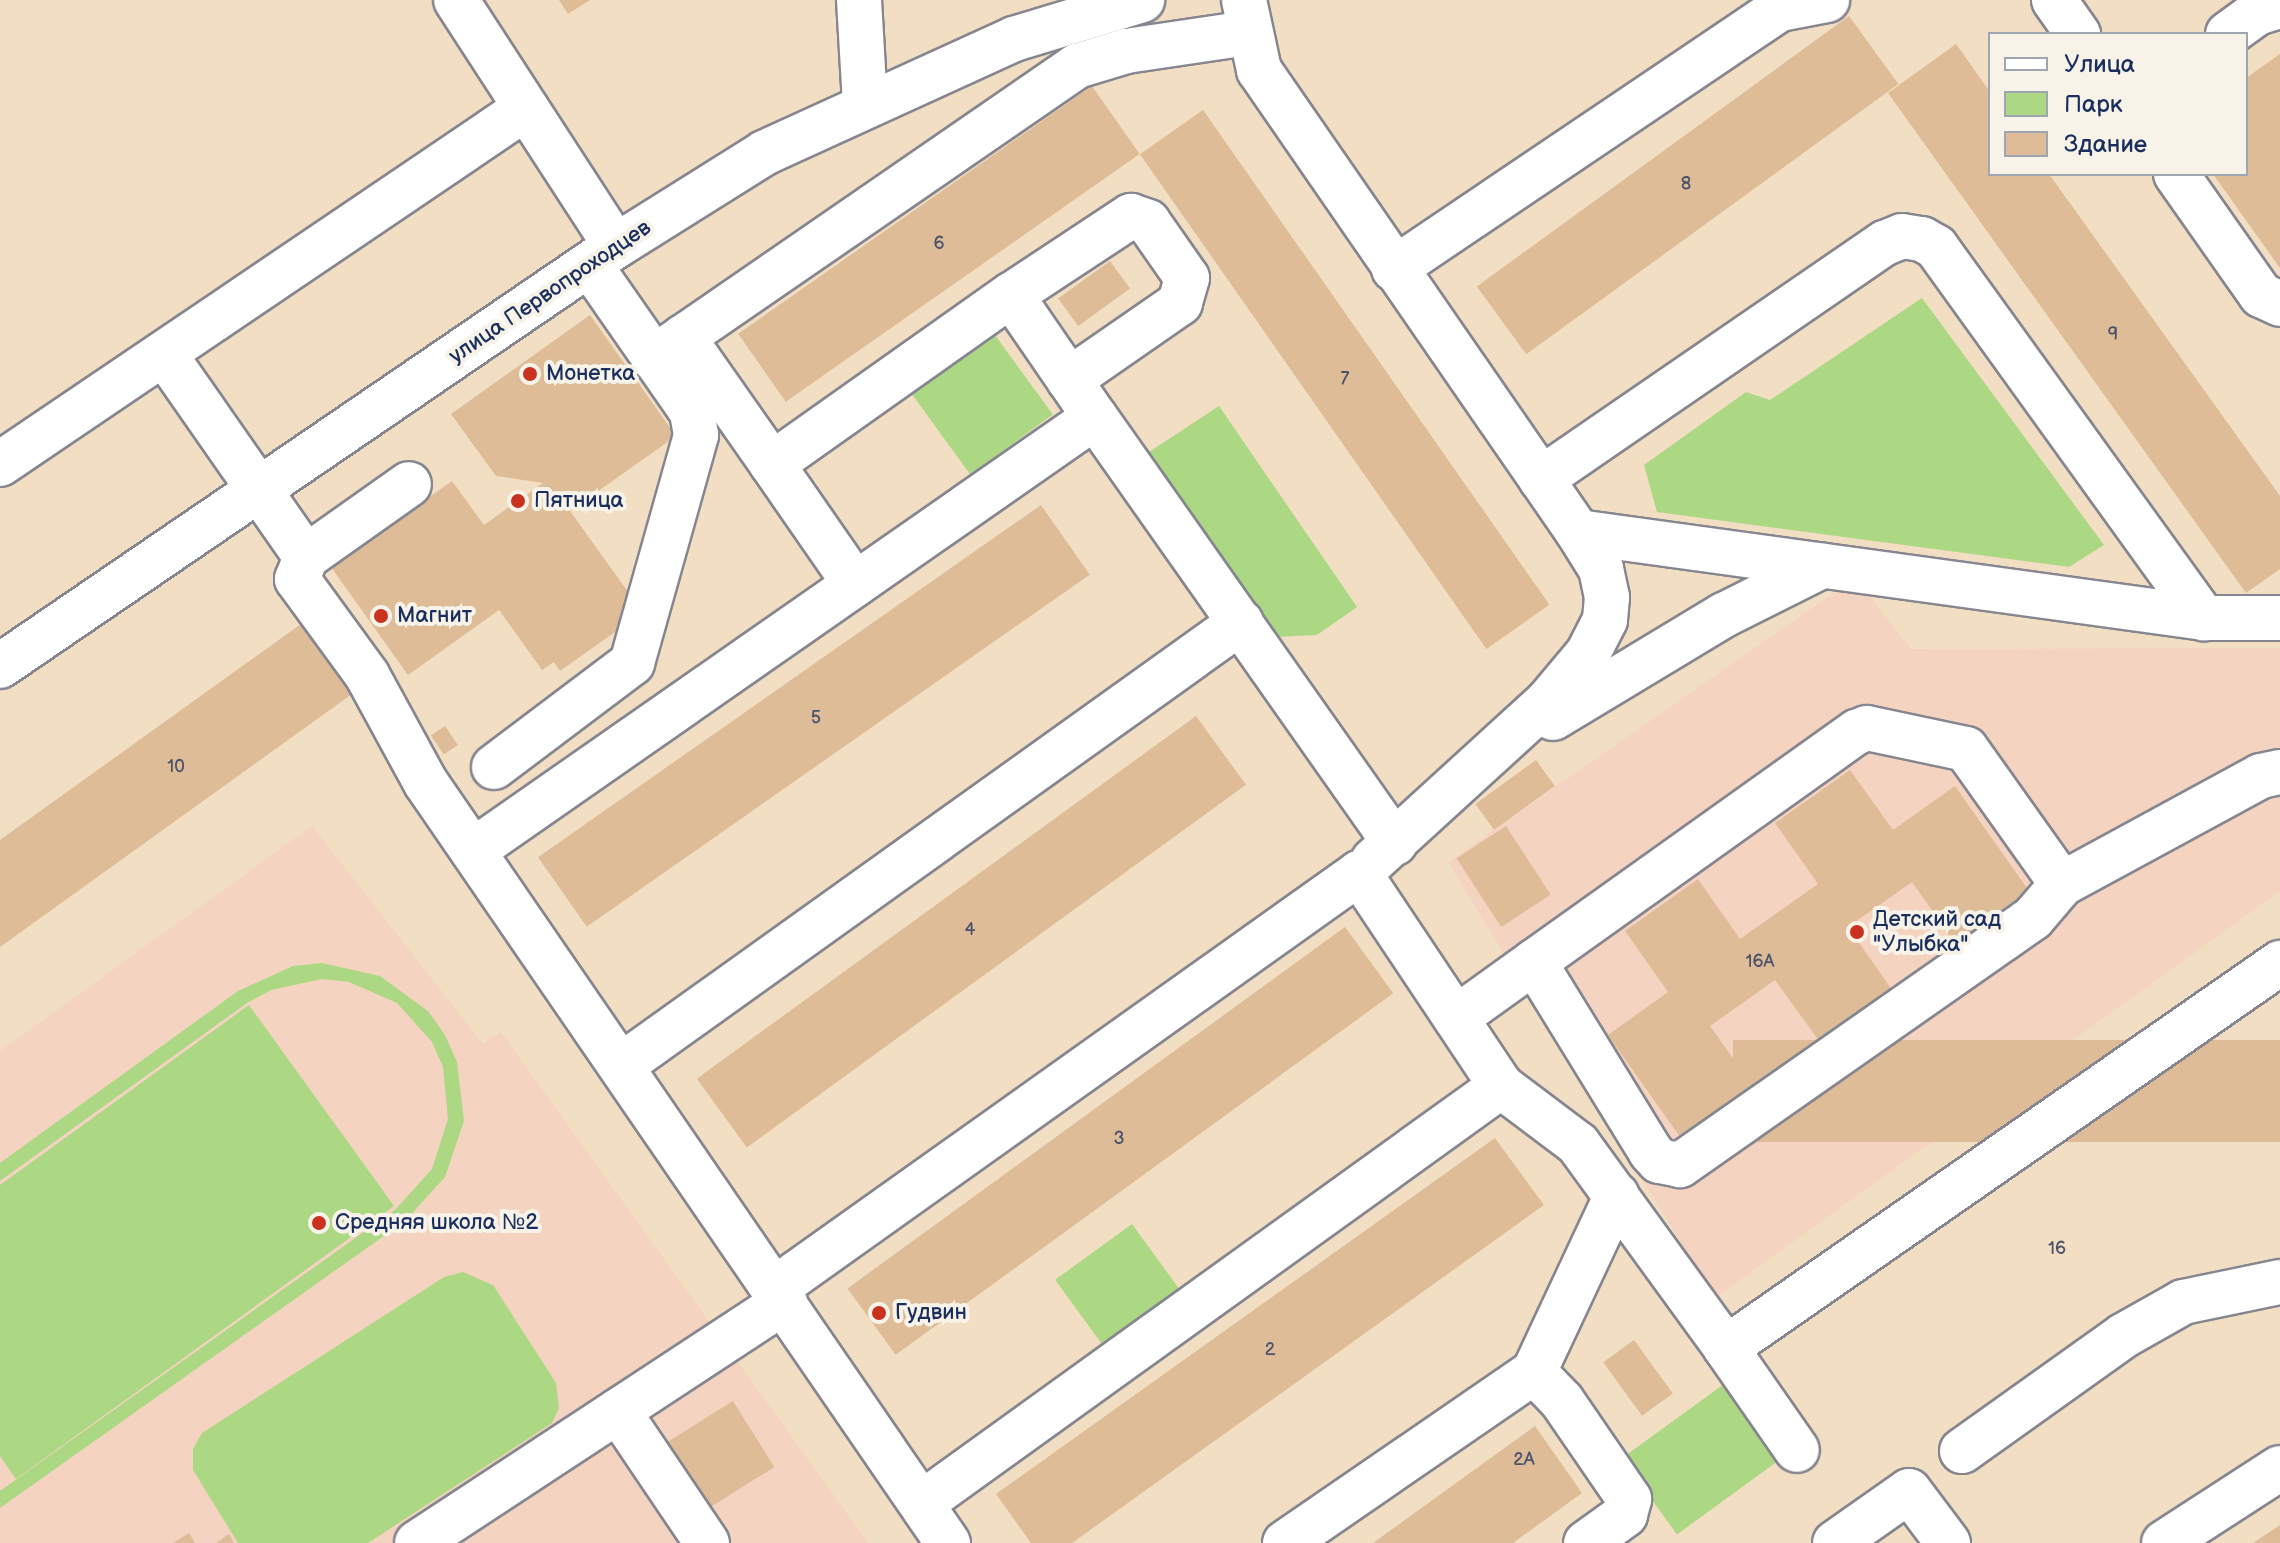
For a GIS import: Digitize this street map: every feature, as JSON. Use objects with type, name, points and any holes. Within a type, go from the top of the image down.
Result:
[{"type":"street","points":[[456,0],[526,108],[603,255],[668,347],[772,464],[855,584]]},
{"type":"street","points":[[859,0],[865,104]]},
{"type":"street","name":"улица Первопроходцев","points":[[0,666],[603,255],[764,153],[865,104],[1014,39],[1142,0]]},
{"type":"street","points":[[1394,269],[1780,9],[1827,0]]},
{"type":"street","points":[[2054,0],[2077,32]]},
{"type":"street","points":[[2231,32],[2257,13],[2280,6]]},
{"type":"street","points":[[417,1543],[618,1411],[1359,873],[1556,692],[1589,652],[1605,620],[1607,597],[1601,569],[1259,70],[1246,16],[1077,66],[668,347]]},
{"type":"street","points":[[0,464],[526,108]]},
{"type":"street","points":[[2177,176],[2261,295],[2280,304]]},
{"type":"street","points":[[772,464],[1011,295],[1131,216],[1148,222],[1187,278],[1180,303],[1069,380]]},
{"type":"street","points":[[1541,479],[1885,243],[1902,236],[1922,239],[1936,247],[2204,618]]},
{"type":"street","points":[[1011,295],[1395,843]]},
{"type":"street","points":[[494,767],[619,677],[639,648],[696,435],[692,412],[668,347]]},
{"type":"street","points":[[165,355],[306,557]]},
{"type":"street","points":[[474,850],[1095,417]]},
{"type":"street","points":[[409,484],[306,557],[297,579],[367,675],[426,783],[780,1294],[948,1543]]},
{"type":"street","points":[[1578,532],[2204,618],[2280,618]]},
{"type":"street","points":[[1469,774],[1604,684],[1759,595],[1822,566]]},
{"type":"street","points":[[622,1065],[1241,622]]},
{"type":"street","points":[[1456,1018],[1867,728],[1966,749],[2062,884]]},
{"type":"street","points":[[1534,962],[1651,1152],[1659,1161],[1680,1165],[2033,918],[2062,884],[2261,776],[2280,772]]},
{"type":"street","points":[[1359,873],[1501,1086],[1578,1144],[1797,1450]]},
{"type":"street","points":[[1726,1348],[2280,963]]},
{"type":"street","points":[[922,1503],[1501,1086]]},
{"type":"street","points":[[1285,1543],[1534,1372],[1617,1195]]},
{"type":"street","points":[[1962,1451],[2123,1336],[2183,1302],[2280,1282]]},
{"type":"street","points":[[1534,1372],[1562,1401],[1629,1499],[1625,1515],[1586,1543]]},
{"type":"street","points":[[618,1411],[707,1543]]},
{"type":"street","points":[[2164,1543],[2280,1468]]},
{"type":"street","points":[[1835,1543],[1909,1491],[1948,1543]]},
{"type":"shaded area","name":"Детский сад \"Улыбка\"","points":[[1855,578],[1911,649],[2280,648],[2280,891],[1715,1298],[1448,862]]},
{"type":"shaded area","name":"Средняя школа №2","points":[[312,826],[483,1044],[501,1032],[868,1543],[0,1543],[0,1051]]},
{"type":"green space","points":[[1922,298],[2104,545],[2069,567],[1657,512],[1644,465],[1746,392],[1770,400]]},
{"type":"green space","points":[[987,324],[1053,415],[970,475],[904,384]]},
{"type":"green space","points":[[1219,406],[1357,607],[1317,635],[1274,637],[1149,452]]},
{"type":"green space","points":[[322,963],[380,976],[428,1011],[445,1035],[457,1062],[464,1121],[445,1177],[405,1221],[0,1508],[0,1491],[396,1209],[432,1169],[448,1119],[443,1067],[432,1042],[397,1003],[349,982],[322,979],[271,990],[247,1003],[0,1181],[0,1163],[238,991],[293,966]]},
{"type":"green space","points":[[249,1005],[394,1206],[16,1479],[0,1456],[0,1185]]},
{"type":"green space","points":[[1132,1224],[1179,1289],[1102,1345],[1055,1280]]},
{"type":"green space","points":[[463,1272],[493,1285],[556,1383],[559,1408],[552,1423],[368,1543],[238,1543],[193,1470],[193,1449],[202,1433],[444,1277]]},
{"type":"green space","points":[[1731,1379],[1786,1455],[1677,1534],[1622,1458]]},
{"type":"building","points":[[559,0],[590,0],[568,14]]},
{"type":"building","points":[[1849,16],[1898,84],[1526,354],[1477,286]]},
{"type":"building","points":[[1956,44],[1988,89],[1988,176],[2050,176],[2280,496],[2280,569],[2246,593],[1888,93]]},
{"type":"building","points":[[2280,54],[2280,268],[2214,176],[2248,176],[2248,77]]},
{"type":"building","points":[[1092,86],[1140,154],[786,402],[738,334]]},
{"type":"building","points":[[1203,110],[1549,605],[1486,649],[1140,154]]},
{"type":"building","points":[[1110,261],[1130,289],[1078,326],[1058,299]]},
{"type":"building","points":[[590,315],[676,436],[570,511],[636,603],[623,613],[629,622],[560,671],[554,662],[542,670],[499,610],[408,675],[331,567],[452,481],[484,525],[543,483],[496,476],[451,414]]},
{"type":"building","points":[[1041,505],[1090,575],[587,927],[538,857]]},
{"type":"building","points":[[301,624],[352,694],[0,947],[0,840]]},
{"type":"building","points":[[1196,716],[1246,785],[747,1147],[697,1079]]},
{"type":"building","points":[[445,726],[458,745],[444,755],[431,736]]},
{"type":"building","points":[[1536,760],[1555,786],[1494,830],[1475,804]]},
{"type":"building","points":[[1850,770],[1893,830],[1955,786],[2029,891],[1955,943],[1912,882],[1848,927],[1892,990],[1819,1041],[1775,980],[1710,1026],[1753,1086],[1680,1137],[1608,1035],[1668,992],[1625,931],[1698,879],[1740,939],[1818,884],[1775,823]]},
{"type":"building","points":[[1506,826],[1551,895],[1501,927],[1457,858]]},
{"type":"building","points":[[1345,927],[1393,993],[896,1355],[847,1288]]},
{"type":"building","points":[[1733,1040],[2280,1040],[2280,1142],[1733,1142]]},
{"type":"building","points":[[1495,1138],[1544,1205],[1072,1543],[1031,1543],[996,1494]]},
{"type":"building","points":[[1634,1340],[1673,1393],[1642,1416],[1603,1362]]},
{"type":"building","points":[[733,1401],[774,1467],[709,1508],[668,1442]]},
{"type":"building","points":[[1535,1426],[1582,1493],[1513,1543],[1373,1543]]},
{"type":"building","points":[[2280,1525],[2280,1543],[2253,1543]]},
{"type":"building","points":[[189,1533],[195,1543],[173,1543]]},
{"type":"building","points":[[229,1534],[234,1543],[216,1543]]},
{"type":"place","name":"Монетка","points":[[530,374]]},
{"type":"place","name":"Пятница","points":[[518,501]]},
{"type":"place","name":"Магнит","points":[[381,616]]},
{"type":"place","name":"Детский сад \"Улыбка\"","points":[[1857,932]]},
{"type":"place","name":"Средняя школа №2","points":[[319,1223]]},
{"type":"place","name":"Гудвин","points":[[879,1313]]}]
